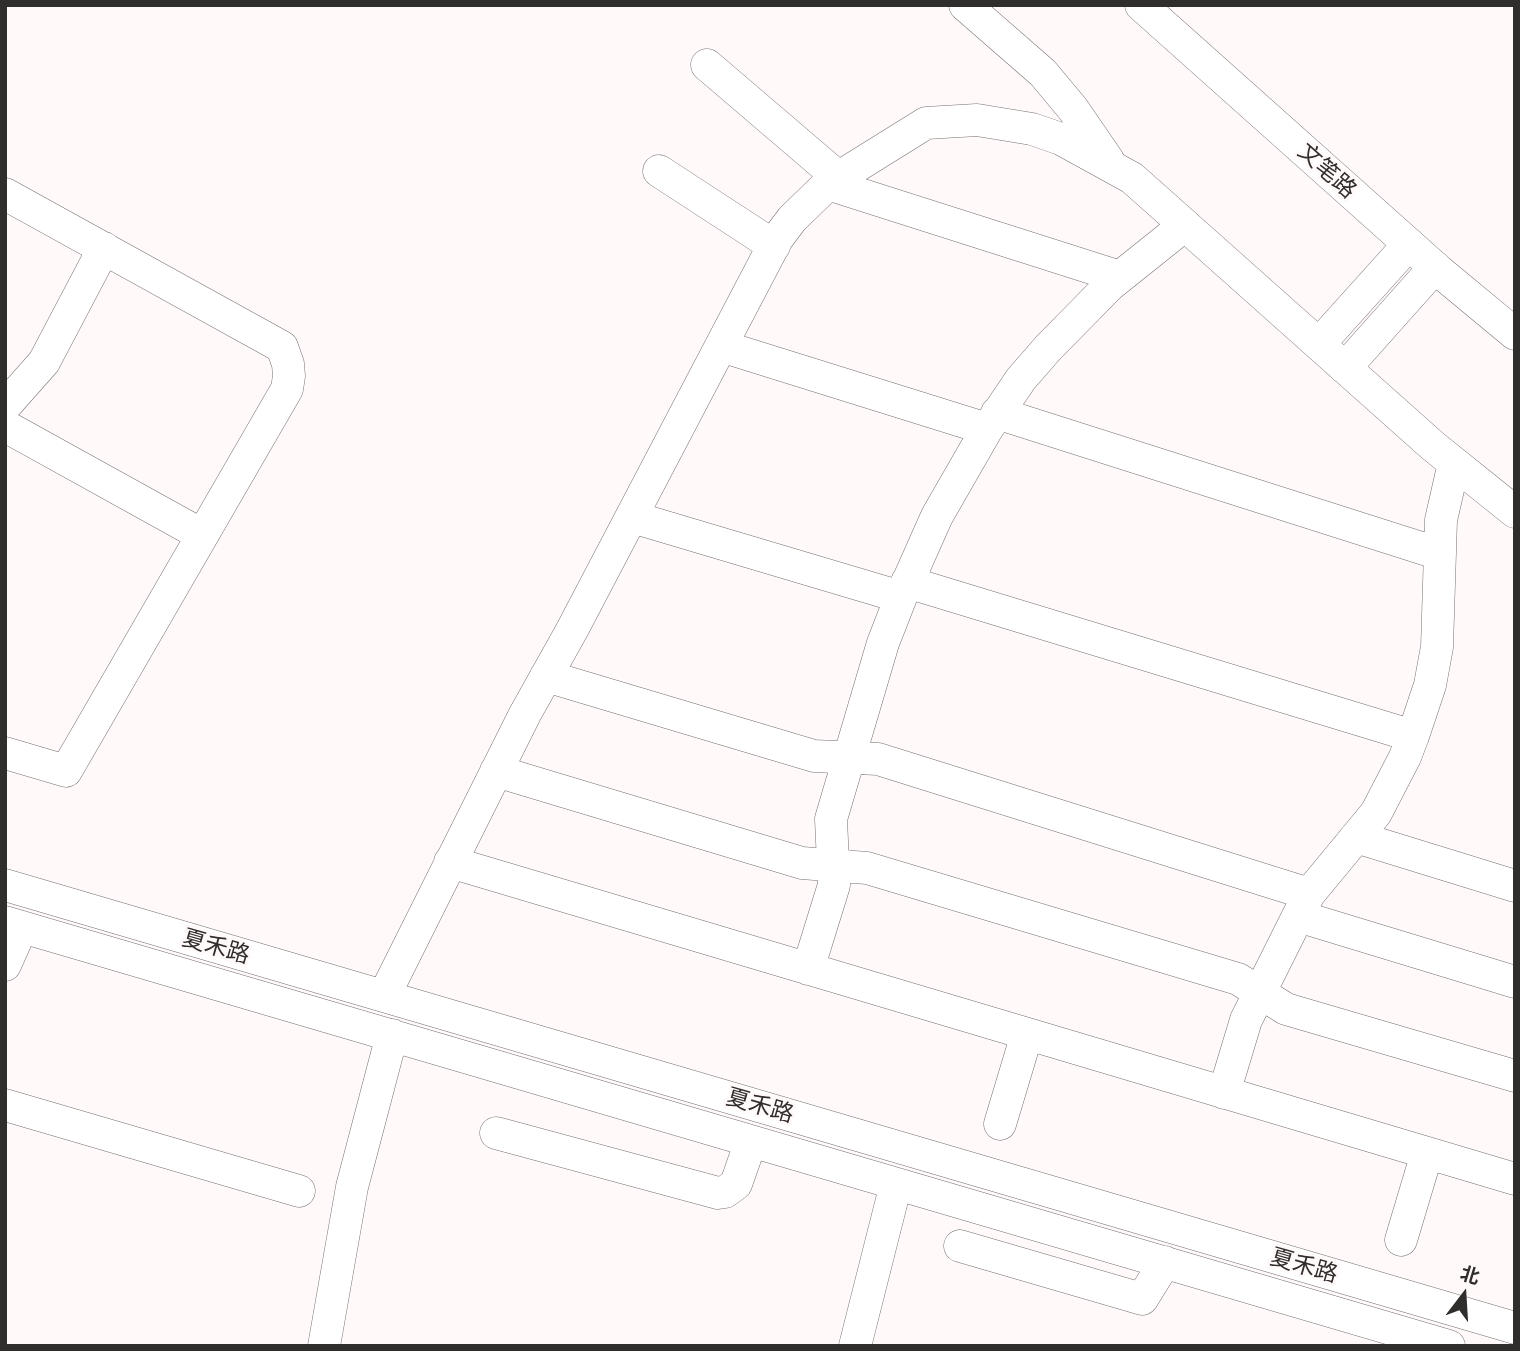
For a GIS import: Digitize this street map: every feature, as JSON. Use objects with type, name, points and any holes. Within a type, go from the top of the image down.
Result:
[{"type":"street","points":[[965,5],[1043,73],[1073,109],[1110,164]]},
{"type":"street","name":"文笔路","points":[[1141,5],[1435,267],[1515,334]]},
{"type":"street","points":[[708,65],[833,180],[1120,277]]},
{"type":"street","points":[[384,996],[496,771],[774,246],[792,219],[833,180],[926,123],[951,120],[1002,123],[1032,129],[1061,139],[1132,178],[1345,368],[1515,512]]},
{"type":"street","points":[[659,171],[774,246]]},
{"type":"street","points":[[5,194],[282,347],[289,376],[287,388],[66,771],[5,753]]},
{"type":"street","points":[[808,969],[834,885],[831,819],[883,643],[937,516],[992,421],[1021,379],[1048,348],[1120,277],[1185,225]]},
{"type":"street","points":[[1319,344],[1409,244]]},
{"type":"street","points":[[5,406],[44,362],[104,248]]},
{"type":"street","points":[[1345,368],[1435,267]]},
{"type":"street","points":[[721,346],[992,421],[1440,554]]},
{"type":"street","points":[[5,425],[202,535]]},
{"type":"street","points":[[1224,1093],[1246,1020],[1303,905],[1376,813],[1401,767],[1413,736],[1430,685],[1437,647],[1441,520],[1454,463]]},
{"type":"street","points":[[632,517],[904,589],[1413,736]]},
{"type":"street","points":[[547,676],[814,756],[878,759],[1303,905],[1515,982]]},
{"type":"street","points":[[496,771],[802,863],[866,867],[1238,979],[1286,1009],[1515,1076]]},
{"type":"street","points":[[1356,837],[1515,886]]},
{"type":"street","points":[[450,862],[1515,1179]]},
{"type":"street","name":"夏禾路","points":[[5,885],[1515,1328]]},
{"type":"street","points":[[5,965],[13,925]]},
{"type":"street","name":"夏禾路","points":[[13,925],[1448,1346]]},
{"type":"street","points":[[1000,1124],[1027,1034]]},
{"type":"street","points":[[324,1346],[352,1187],[392,1035]]},
{"type":"street","points":[[5,1105],[299,1191]]},
{"type":"street","points":[[496,1133],[718,1194],[736,1184],[751,1141]]},
{"type":"street","points":[[1401,1240],[1427,1153]]},
{"type":"street","points":[[855,1346],[896,1184]]},
{"type":"street","points":[[960,1246],[1142,1299],[1165,1262]]}]
